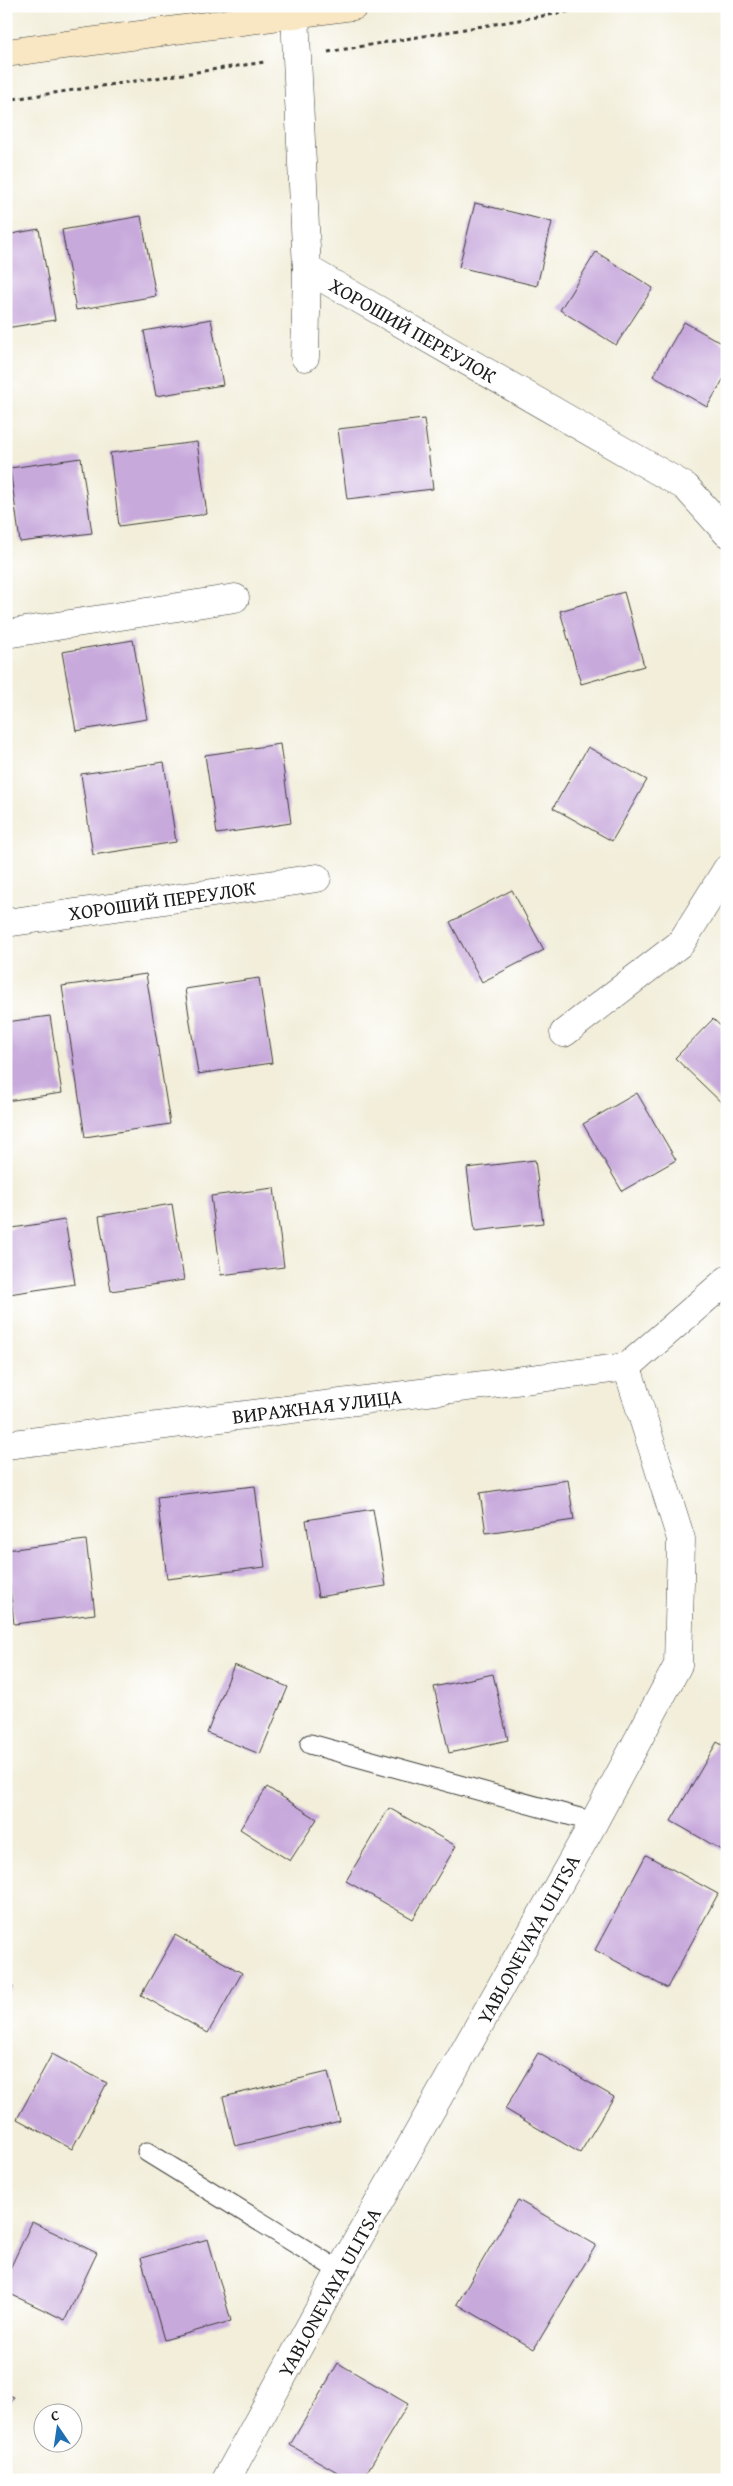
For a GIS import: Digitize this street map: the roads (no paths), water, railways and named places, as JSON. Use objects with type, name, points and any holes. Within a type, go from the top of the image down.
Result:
[{"type":"street","points":[[6,53],[354,6]]},
{"type":"street","name":"ХОРОШИЙ ПЕРЕУЛОК","points":[[296,15],[307,269],[686,487],[727,533]]},
{"type":"street","points":[[305,357],[307,269]]},
{"type":"street","points":[[6,634],[235,598]]},
{"type":"street","points":[[564,1034],[681,943],[727,869]]},
{"type":"street","name":"ХОРОШИЙ ПЕРЕУЛОК","points":[[6,923],[317,878]]},
{"type":"street","points":[[627,1367],[727,1280]]},
{"type":"street","name":"ВИРАЖНАЯ УЛИЦА","points":[[6,1445],[627,1367]]},
{"type":"street","name":"YABLONEVAYA ULITSA","points":[[226,2480],[340,2271],[594,1822],[678,1664],[681,1540],[627,1367]]},
{"type":"lane","points":[[310,1744],[594,1822]]},
{"type":"lane","points":[[147,2152],[340,2271]]}]
